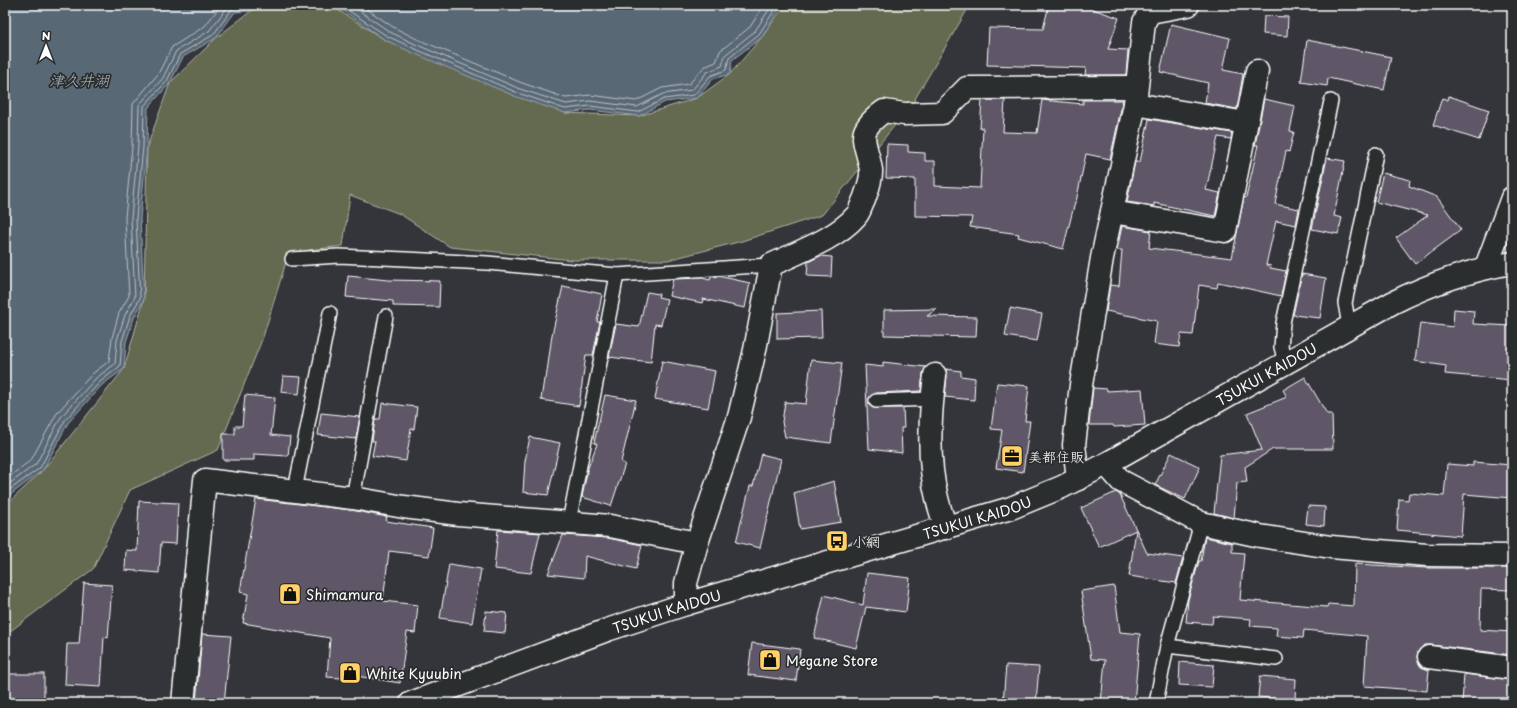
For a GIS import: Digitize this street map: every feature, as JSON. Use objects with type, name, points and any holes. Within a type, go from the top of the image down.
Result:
[{"type":"main road","points":[[1078,479],[1074,445],[1081,385],[1102,258],[1135,96],[1144,22],[1150,12],[1188,5]]},
{"type":"main road","points":[[1112,212],[1225,231],[1256,71]]},
{"type":"main road","points":[[686,604],[686,583],[697,543],[739,417],[755,350],[771,265],[837,232],[857,215],[868,188],[871,171],[865,151],[864,134],[869,122],[884,111],[904,114],[942,113],[967,88],[1135,96],[1246,123]]},
{"type":"main road","points":[[1486,268],[1512,198]]},
{"type":"main road","name":"TSUKUI KAIDOU","points":[[411,703],[607,630],[686,604],[1011,508],[1078,479],[1348,326],[1421,289],[1486,268],[1512,263]]},
{"type":"main road","points":[[935,375],[932,399],[931,465],[937,498],[946,528]]},
{"type":"main road","points":[[1106,464],[1121,481],[1201,523],[1260,536],[1331,547],[1427,555],[1512,556]]},
{"type":"main road","points":[[184,703],[205,480],[295,490],[458,514],[610,526],[697,543]]},
{"type":"main road","points":[[1429,657],[1512,668]]},
{"type":"lane","points":[[1285,362],[1281,346],[1283,322],[1331,101]]},
{"type":"lane","points":[[1348,326],[1345,303],[1376,154]]},
{"type":"lane","points":[[292,259],[339,256],[487,263],[618,274],[771,265]]},
{"type":"lane","points":[[569,522],[618,274]]},
{"type":"lane","points":[[295,490],[330,313]]},
{"type":"lane","points":[[353,498],[386,316]]},
{"type":"lane","points":[[876,401],[932,399]]},
{"type":"lane","points":[[1156,703],[1167,646],[1201,523]]},
{"type":"lane","points":[[1167,646],[1276,659]]},
{"type":"green space","points":[[264,5],[330,5],[385,40],[565,113],[639,116],[697,98],[730,74],[762,37],[785,5],[970,5],[912,104],[822,215],[742,241],[668,260],[572,260],[450,247],[400,214],[350,195],[343,246],[309,250],[286,262],[263,337],[218,450],[130,490],[93,569],[5,635],[5,506],[43,470],[124,369],[144,299],[147,147],[170,83],[216,38],[251,11]]},
{"type":"water","name":"津久井湖","points":[[5,5],[255,5],[251,11],[235,12],[216,38],[183,57],[170,83],[148,108],[147,147],[140,218],[144,299],[134,318],[126,342],[124,369],[102,385],[68,423],[43,470],[5,499]]},
{"type":"water","points":[[331,5],[782,5],[762,37],[732,60],[730,74],[713,79],[697,98],[665,102],[639,116],[590,110],[565,113],[517,97],[385,40],[345,12]]},
{"type":"building","points":[[1049,5],[1081,5],[1119,18],[1108,49],[1128,50],[1126,75],[1085,75],[1086,68],[987,65],[989,28],[1043,29]]},
{"type":"building","points":[[1264,16],[1288,17],[1287,36],[1263,34]]},
{"type":"building","points":[[1171,24],[1230,38],[1223,70],[1243,74],[1237,109],[1205,103],[1208,83],[1160,72]]},
{"type":"building","points":[[1307,40],[1391,57],[1384,90],[1328,78],[1327,86],[1301,82]]},
{"type":"building","points":[[1449,96],[1489,110],[1479,140],[1433,125],[1442,98],[1448,100]]},
{"type":"building","points":[[1264,99],[1295,106],[1290,131],[1294,132],[1289,152],[1286,151],[1275,204],[1299,209],[1296,225],[1276,221],[1266,265],[1271,266],[1270,268],[1286,271],[1281,296],[1218,282],[1217,288],[1199,285],[1193,335],[1181,334],[1179,347],[1154,344],[1157,321],[1106,311],[1110,285],[1119,286],[1122,250],[1117,250],[1122,226],[1151,231],[1149,248],[1232,258],[1244,197],[1246,198],[1258,145],[1255,145]]},
{"type":"building","points":[[982,100],[1005,100],[1003,132],[1037,133],[1042,100],[1083,104],[1083,100],[1123,100],[1110,159],[1086,154],[1076,202],[1063,249],[1018,237],[1019,234],[970,227],[972,217],[915,216],[915,179],[886,178],[887,144],[908,145],[908,152],[925,153],[925,161],[935,161],[935,186],[980,188],[983,128],[980,128]]},
{"type":"building","points":[[1149,119],[1232,133],[1231,139],[1218,137],[1206,190],[1220,193],[1215,216],[1154,203],[1154,206],[1127,202],[1135,162],[1140,162]]},
{"type":"building","points":[[1327,158],[1345,161],[1334,216],[1342,218],[1338,234],[1312,229]]},
{"type":"building","points":[[1383,173],[1410,180],[1409,186],[1437,197],[1461,230],[1415,264],[1396,238],[1428,215],[1376,202]]},
{"type":"building","points":[[820,256],[832,257],[831,277],[807,276],[808,262]]},
{"type":"building","points":[[1302,274],[1326,278],[1320,318],[1293,315]]},
{"type":"building","points":[[348,276],[388,280],[440,281],[439,307],[393,306],[393,301],[346,297]]},
{"type":"building","points":[[718,276],[750,283],[745,308],[703,299],[702,303],[669,296],[673,279],[702,278],[710,280],[711,277]]},
{"type":"building","points":[[563,286],[602,294],[597,322],[600,322],[593,355],[586,355],[579,406],[541,400],[544,379],[546,379],[552,335]]},
{"type":"building","points":[[647,292],[659,294],[658,297],[667,299],[661,325],[655,324],[651,362],[609,357],[616,324],[639,327]]},
{"type":"building","points":[[1010,308],[1042,314],[1037,341],[1005,336]]},
{"type":"building","points":[[937,309],[927,316],[977,317],[976,337],[884,335],[884,310]]},
{"type":"building","points":[[1454,309],[1474,311],[1473,324],[1512,326],[1512,380],[1445,374],[1446,366],[1415,361],[1420,323],[1453,327]]},
{"type":"building","points":[[821,311],[822,338],[777,339],[777,313]]},
{"type":"building","points":[[811,360],[842,363],[831,443],[785,437],[782,422],[785,402],[806,404]]},
{"type":"building","points":[[662,361],[715,371],[708,408],[655,399]]},
{"type":"building","points":[[883,362],[926,367],[923,374],[921,391],[876,393],[869,398],[869,405],[873,408],[903,408],[904,428],[901,428],[902,453],[869,449],[865,365],[883,367]]},
{"type":"building","points":[[946,369],[961,371],[961,376],[975,378],[974,400],[945,397],[947,376]]},
{"type":"building","points":[[283,376],[301,377],[299,394],[281,392]]},
{"type":"building","points":[[1305,377],[1327,414],[1332,414],[1333,449],[1273,449],[1245,467],[1247,482],[1237,483],[1234,518],[1214,513],[1220,455],[1262,450],[1247,413],[1287,397],[1283,390]]},
{"type":"building","points":[[997,383],[1029,386],[1025,421],[1030,421],[1023,472],[996,468],[1002,430],[991,429]]},
{"type":"building","points":[[1093,388],[1107,389],[1107,391],[1142,389],[1145,425],[1114,427],[1113,425],[1089,425]]},
{"type":"building","points":[[245,395],[275,398],[271,435],[290,437],[288,456],[254,454],[254,460],[223,460],[223,434],[235,434],[235,426],[242,426]]},
{"type":"building","points":[[605,395],[636,400],[621,462],[625,464],[611,506],[582,497],[588,468],[597,444],[594,443]]},
{"type":"building","points":[[382,403],[417,407],[414,429],[411,429],[406,461],[372,456],[375,441],[372,441],[375,419],[380,419]]},
{"type":"building","points":[[321,413],[360,417],[356,439],[318,435]]},
{"type":"building","points":[[530,437],[560,443],[548,495],[523,492],[525,461]]},
{"type":"building","points":[[1171,453],[1200,467],[1185,499],[1155,485]]},
{"type":"building","points":[[761,454],[781,459],[760,548],[736,542],[750,486],[753,486]]},
{"type":"building","points":[[1473,462],[1512,465],[1512,498],[1464,494],[1461,536],[1397,530],[1399,499],[1408,500],[1409,493],[1444,496],[1447,464],[1473,466]]},
{"type":"building","points":[[834,481],[841,522],[800,529],[794,493]]},
{"type":"building","points":[[1116,492],[1120,495],[1147,553],[1183,558],[1176,583],[1129,576],[1136,530],[1099,547],[1081,508]]},
{"type":"building","points":[[256,499],[351,510],[387,517],[386,521],[433,528],[429,556],[389,551],[383,601],[418,605],[415,633],[407,632],[400,683],[356,676],[356,679],[327,677],[330,638],[243,623],[248,594],[240,592]]},
{"type":"building","points":[[139,501],[178,503],[176,544],[161,543],[159,573],[125,570],[126,550],[137,551]]},
{"type":"building","points":[[1308,506],[1325,507],[1324,526],[1306,524]]},
{"type":"building","points":[[498,530],[540,533],[531,573],[494,569]]},
{"type":"building","points":[[563,535],[608,538],[642,545],[636,569],[585,556],[584,578],[548,574]]},
{"type":"building","points":[[1205,537],[1232,543],[1232,552],[1244,553],[1240,600],[1327,607],[1328,604],[1354,606],[1355,564],[1427,568],[1512,568],[1512,590],[1481,589],[1480,630],[1512,632],[1512,655],[1425,645],[1419,650],[1417,656],[1421,667],[1429,670],[1427,691],[1364,686],[1367,636],[1304,630],[1303,638],[1276,636],[1277,628],[1250,626],[1251,619],[1213,616],[1212,624],[1186,622],[1188,600],[1199,561],[1201,561]]},
{"type":"building","points":[[449,564],[481,569],[472,623],[440,618]]},
{"type":"building","points":[[867,573],[910,578],[906,612],[866,607],[856,648],[814,638],[824,595],[863,605]]},
{"type":"building","points":[[84,583],[112,585],[108,638],[104,637],[101,687],[65,685],[67,644],[79,644]]},
{"type":"building","points":[[1114,586],[1120,632],[1140,634],[1134,703],[1101,703],[1105,660],[1091,659],[1081,591]]},
{"type":"building","points":[[486,611],[507,613],[505,633],[484,631]]},
{"type":"building","points":[[202,634],[231,636],[224,703],[196,703]]},
{"type":"building","points":[[752,643],[800,649],[796,681],[748,675]]},
{"type":"building","points":[[1180,662],[1214,665],[1212,687],[1179,685]]},
{"type":"building","points":[[1006,665],[1039,667],[1036,703],[1003,703]]},
{"type":"building","points":[[5,674],[44,674],[44,698],[5,698]]},
{"type":"building","points":[[1464,674],[1512,680],[1512,703],[1462,703]]},
{"type":"building","points":[[1260,676],[1296,679],[1295,700],[1258,697]]},
{"type":"place","name":"美都住販","points":[[1012,456]]},
{"type":"place","name":"小網","points":[[837,541]]},
{"type":"place","name":"Shimamura","points":[[290,594]]},
{"type":"place","name":"Megane Store","points":[[770,660]]},
{"type":"place","name":"White Kyuubin","points":[[350,673]]}]
